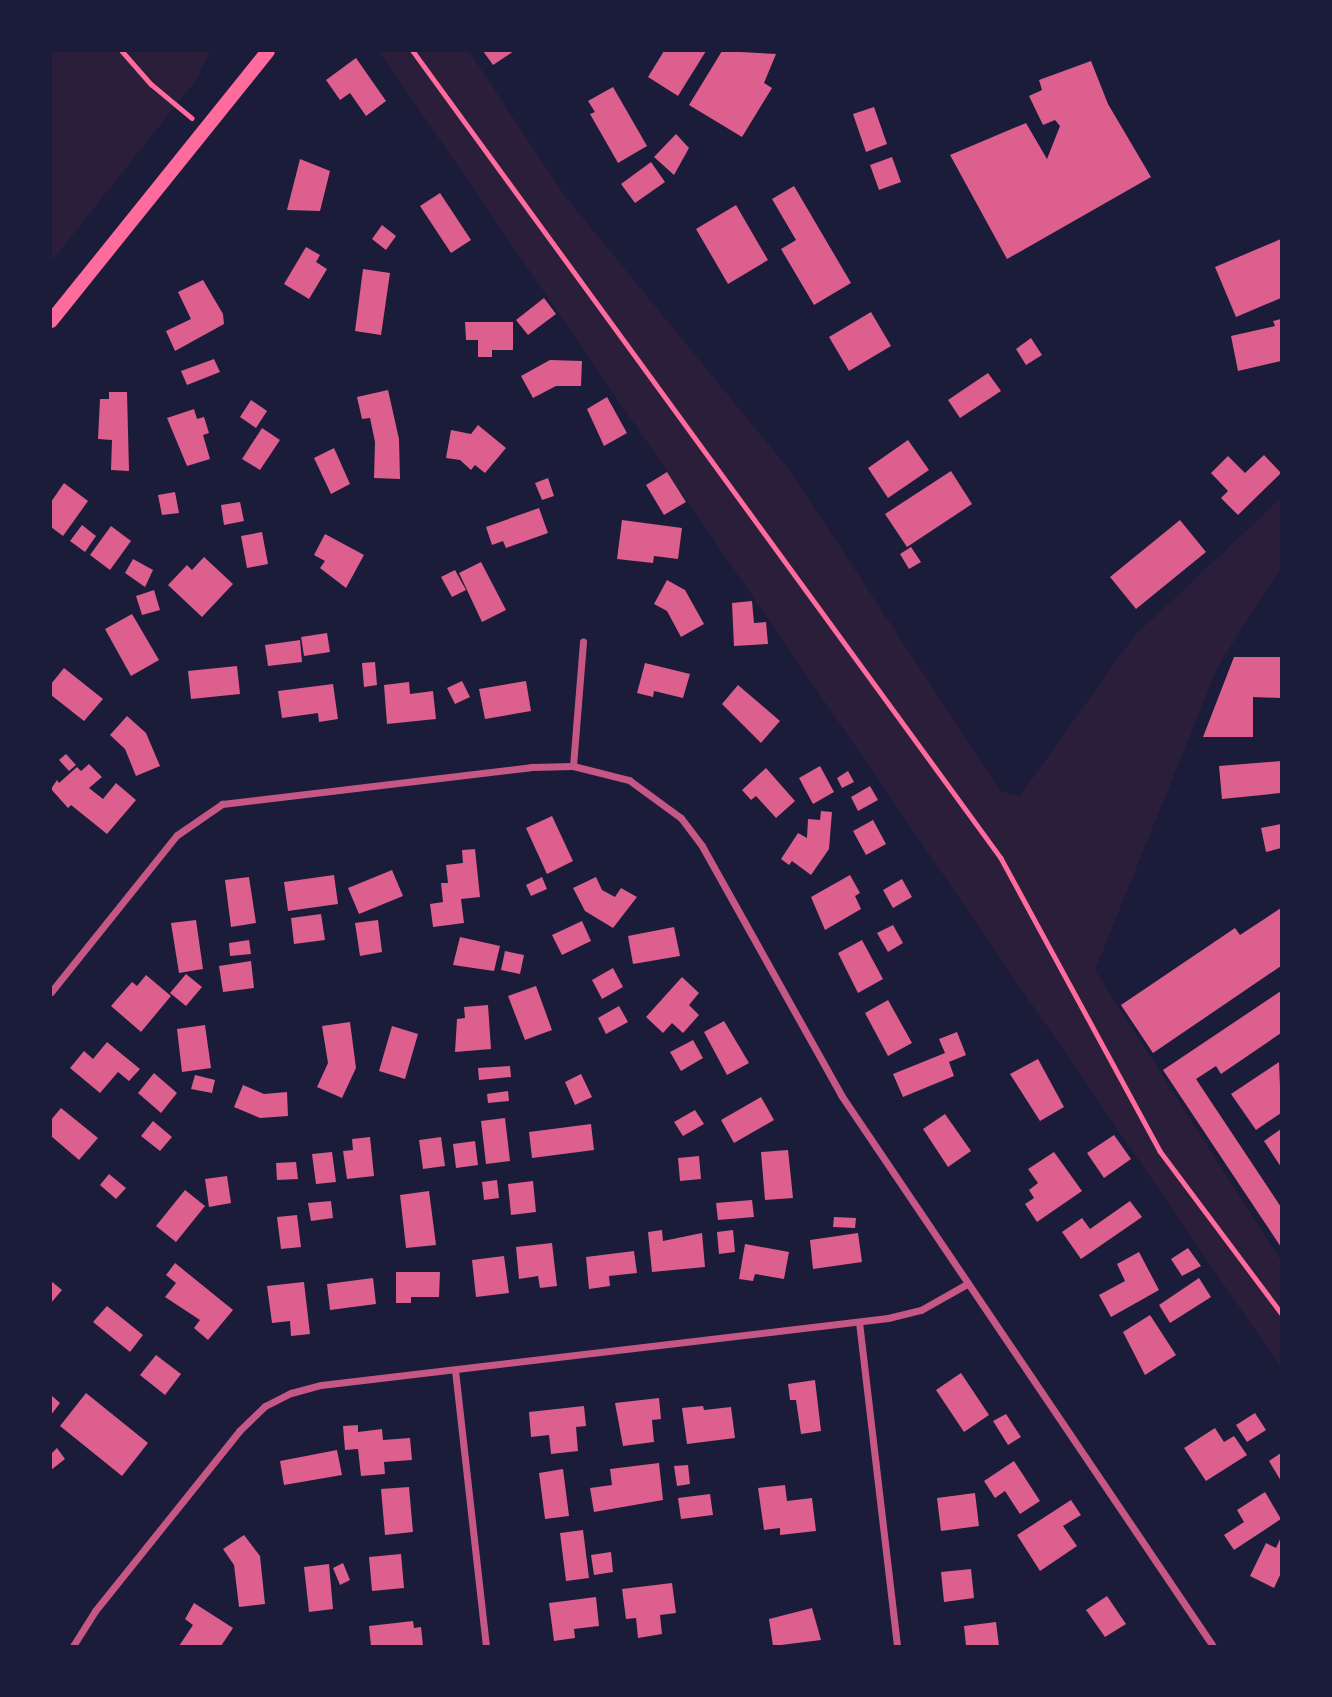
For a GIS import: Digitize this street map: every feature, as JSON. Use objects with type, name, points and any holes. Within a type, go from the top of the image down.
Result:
[{"type":"main road","points":[[51,321],[268,51]]},
{"type":"street","points":[[573,766],[583,641]]},
{"type":"street","points":[[51,992],[177,835],[222,804],[531,767],[573,766],[629,780],[681,818],[724,881],[841,1095],[1213,1646]]},
{"type":"street","points":[[73,1646],[95,1611],[162,1526],[239,1431],[265,1406],[321,1385],[859,1322],[921,1310],[967,1284]]},
{"type":"street","points":[[859,1322],[897,1646]]},
{"type":"street","points":[[455,1370],[486,1646]]},
{"type":"path","points":[[122,51],[151,84],[205,130]]},
{"type":"path","points":[[413,51],[1001,858],[1160,1152],[1281,1312]]},
{"type":"shaded area","points":[[51,51],[211,51],[198,72],[201,74],[51,262]]},
{"type":"shaded area","points":[[379,51],[469,51],[565,196],[787,467],[1001,791],[1020,796],[1134,636],[1281,498],[1281,568],[1218,666],[1095,970],[1281,1261],[1281,1368]]},
{"type":"building","points":[[483,51],[514,51],[493,65]]},
{"type":"building","points":[[664,51],[706,51],[678,96],[648,77]]},
{"type":"building","points":[[722,51],[776,54],[764,83],[772,88],[742,137],[689,105]]},
{"type":"building","points":[[356,58],[386,101],[366,116],[350,93],[340,100],[326,80]]},
{"type":"building","points":[[1091,61],[1108,104],[1151,177],[1007,259],[950,155],[1026,123],[1047,159],[1060,126],[1055,120],[1043,125],[1029,96],[1042,90],[1039,80]]},
{"type":"building","points":[[613,87],[647,146],[618,163],[590,114],[595,112],[588,101]]},
{"type":"building","points":[[874,107],[887,144],[866,152],[853,114]]},
{"type":"building","points":[[676,134],[689,148],[674,175],[654,157]]},
{"type":"building","points":[[892,157],[901,182],[879,190],[870,165]]},
{"type":"building","points":[[300,159],[330,171],[320,211],[287,210]]},
{"type":"building","points":[[651,162],[665,182],[635,203],[621,184]]},
{"type":"building","points":[[794,186],[851,283],[814,305],[781,249],[796,240],[772,199]]},
{"type":"building","points":[[440,193],[471,240],[451,253],[420,206]]},
{"type":"building","points":[[736,205],[768,260],[728,284],[696,229]]},
{"type":"building","points":[[382,225],[396,236],[386,250],[372,239]]},
{"type":"building","points":[[1281,239],[1281,298],[1236,317],[1215,267]]},
{"type":"building","points":[[306,247],[320,255],[316,262],[327,269],[309,299],[284,284]]},
{"type":"building","points":[[363,269],[390,273],[381,335],[355,331]]},
{"type":"building","points":[[203,280],[223,314],[224,324],[175,351],[166,331],[191,319],[178,292]]},
{"type":"building","points":[[544,298],[556,314],[528,335],[516,320]]},
{"type":"building","points":[[871,312],[891,346],[849,371],[829,337]]},
{"type":"building","points":[[1281,319],[1281,361],[1238,371],[1231,336],[1275,326],[1273,321]]},
{"type":"building","points":[[465,322],[513,322],[513,350],[492,350],[492,357],[478,357],[478,340],[466,340]]},
{"type":"building","points":[[1031,338],[1042,355],[1026,365],[1016,349]]},
{"type":"building","points":[[214,359],[220,372],[187,385],[181,371]]},
{"type":"building","points":[[550,360],[582,361],[581,386],[556,386],[533,398],[521,376]]},
{"type":"building","points":[[988,373],[1001,391],[960,418],[948,400]]},
{"type":"building","points":[[388,390],[399,439],[400,479],[374,478],[375,442],[370,418],[362,419],[357,397]]},
{"type":"building","points":[[109,392],[127,392],[129,471],[111,470],[112,440],[98,439],[100,399],[109,399]]},
{"type":"building","points":[[607,397],[627,433],[604,446],[587,409]]},
{"type":"building","points":[[251,400],[267,411],[256,428],[240,417]]},
{"type":"building","points":[[194,409],[197,419],[204,417],[209,433],[203,435],[210,459],[187,466],[167,418]]},
{"type":"building","points":[[478,425],[506,448],[485,473],[475,465],[471,470],[460,460],[446,458],[451,430],[471,434]]},
{"type":"building","points":[[262,428],[280,440],[260,470],[242,459]]},
{"type":"building","points":[[908,440],[929,470],[888,498],[868,468]]},
{"type":"building","points":[[334,448],[350,484],[331,494],[314,458]]},
{"type":"building","points":[[1264,455],[1281,473],[1238,515],[1221,498],[1228,491],[1211,473],[1228,456],[1245,473]]},
{"type":"building","points":[[951,471],[972,504],[907,547],[885,514]]},
{"type":"building","points":[[667,472],[686,502],[664,515],[646,485]]},
{"type":"building","points":[[548,478],[554,496],[542,500],[535,483]]},
{"type":"building","points":[[64,483],[88,501],[63,536],[51,527],[51,502]]},
{"type":"building","points":[[175,492],[179,513],[162,515],[158,495]]},
{"type":"building","points":[[240,502],[244,521],[224,525],[221,505]]},
{"type":"building","points":[[539,508],[548,533],[506,548],[503,541],[492,545],[486,527]]},
{"type":"building","points":[[622,520],[682,528],[678,559],[654,556],[653,563],[617,559]]},
{"type":"building","points":[[1180,520],[1206,552],[1136,609],[1110,577]]},
{"type":"building","points":[[82,525],[96,536],[85,552],[70,541]]},
{"type":"building","points":[[111,526],[131,541],[110,570],[90,555]]},
{"type":"building","points":[[262,532],[268,564],[247,568],[241,536]]},
{"type":"building","points":[[325,534],[364,555],[346,588],[320,568],[325,561],[314,555]]},
{"type":"building","points":[[911,547],[921,562],[909,569],[900,554]]},
{"type":"building","points":[[204,557],[233,584],[202,617],[168,585],[187,565],[192,570]]},
{"type":"building","points":[[133,559],[153,570],[145,587],[125,573]]},
{"type":"building","points":[[481,562],[506,610],[482,622],[459,573]]},
{"type":"building","points":[[455,570],[466,590],[452,597],[441,577]]},
{"type":"building","points":[[667,580],[685,590],[704,624],[681,637],[667,611],[654,604]]},
{"type":"building","points":[[154,590],[160,610],[142,615],[136,596]]},
{"type":"building","points":[[752,601],[754,623],[766,622],[768,644],[734,646],[732,603]]},
{"type":"building","points":[[132,614],[159,660],[131,676],[105,629]]},
{"type":"building","points":[[327,633],[330,652],[304,656],[301,637]]},
{"type":"building","points":[[300,640],[302,662],[268,666],[265,645]]},
{"type":"building","points":[[1234,657],[1281,657],[1281,698],[1253,697],[1253,737],[1203,737]]},
{"type":"building","points":[[375,662],[377,685],[364,687],[362,663]]},
{"type":"building","points":[[645,663],[690,674],[683,698],[654,691],[653,697],[637,693]]},
{"type":"building","points":[[237,666],[240,694],[191,699],[188,671]]},
{"type":"building","points":[[64,668],[103,699],[84,721],[51,695],[51,684]]},
{"type":"building","points":[[462,681],[470,697],[455,704],[447,688]]},
{"type":"building","points":[[526,681],[531,711],[485,719],[479,689]]},
{"type":"building","points":[[409,682],[410,694],[433,691],[436,719],[387,724],[384,685]]},
{"type":"building","points":[[333,684],[338,719],[319,722],[318,713],[282,718],[278,691]]},
{"type":"building","points":[[738,685],[780,721],[761,743],[722,704]]},
{"type":"building","points":[[127,716],[146,733],[160,766],[136,776],[125,749],[110,735]]},
{"type":"building","points":[[66,754],[76,765],[69,771],[59,760]]},
{"type":"building","points":[[1281,761],[1281,793],[1222,799],[1219,766]]},
{"type":"building","points":[[89,764],[102,777],[89,788],[103,799],[116,783],[136,800],[107,834],[71,805],[68,808],[51,789],[57,780],[59,783],[77,767],[81,771]]},
{"type":"building","points":[[820,766],[834,792],[813,804],[799,778]]},
{"type":"building","points":[[766,768],[795,801],[776,818],[756,796],[751,800],[742,790]]},
{"type":"building","points":[[848,771],[854,782],[842,788],[837,778]]},
{"type":"building","points":[[870,786],[878,800],[858,811],[851,797]]},
{"type":"building","points":[[821,811],[832,812],[829,849],[811,875],[792,861],[789,865],[781,859],[798,833],[807,838],[808,819],[820,820]]},
{"type":"building","points":[[552,816],[573,861],[547,874],[526,828]]},
{"type":"building","points":[[873,820],[886,844],[866,855],[853,831]]},
{"type":"building","points":[[1281,824],[1281,848],[1266,852],[1261,828]]},
{"type":"building","points":[[475,849],[480,897],[461,899],[464,923],[433,927],[430,904],[443,902],[441,883],[448,883],[446,865],[463,863],[462,850]]},
{"type":"building","points":[[392,870],[403,896],[359,914],[348,888]]},
{"type":"building","points":[[334,875],[338,904],[288,911],[284,882]]},
{"type":"building","points":[[850,875],[860,893],[855,896],[861,909],[825,930],[811,897]]},
{"type":"building","points":[[249,877],[256,923],[231,927],[225,880]]},
{"type":"building","points":[[542,877],[547,889],[531,896],[526,885]]},
{"type":"building","points":[[596,877],[602,890],[615,897],[621,888],[637,897],[613,928],[585,911],[573,888]]},
{"type":"building","points":[[902,879],[912,897],[893,908],[883,890]]},
{"type":"building","points":[[1281,908],[1281,966],[1153,1053],[1121,1005],[1235,928],[1240,935]]},
{"type":"building","points":[[321,914],[325,940],[294,944],[291,918]]},
{"type":"building","points":[[196,920],[203,969],[179,973],[171,923]]},
{"type":"building","points":[[378,920],[382,952],[360,956],[355,923]]},
{"type":"building","points":[[582,921],[591,941],[562,955],[552,935]]},
{"type":"building","points":[[893,925],[903,943],[888,952],[877,933]]},
{"type":"building","points":[[674,927],[680,956],[633,964],[628,936]]},
{"type":"building","points":[[460,937],[500,946],[494,971],[453,965]]},
{"type":"building","points":[[249,940],[251,954],[230,956],[229,943]]},
{"type":"building","points":[[862,940],[883,979],[858,993],[838,953]]},
{"type":"building","points":[[505,951],[524,955],[520,974],[501,970]]},
{"type":"building","points":[[251,961],[254,988],[223,992],[219,966]]},
{"type":"building","points":[[613,968],[623,987],[602,999],[592,980]]},
{"type":"building","points":[[186,974],[202,987],[186,1006],[170,993]]},
{"type":"building","points":[[146,975],[171,996],[141,1032],[111,1006],[132,982],[137,986]]},
{"type":"building","points":[[682,977],[699,993],[689,1005],[699,1015],[683,1033],[672,1023],[663,1033],[646,1017]]},
{"type":"building","points":[[536,986],[552,1030],[525,1040],[508,996]]},
{"type":"building","points":[[1281,991],[1281,1033],[1221,1074],[1216,1066],[1196,1079],[1281,1207],[1281,1247],[1163,1070]]},
{"type":"building","points":[[888,1000],[912,1043],[888,1056],[865,1013]]},
{"type":"building","points":[[488,1005],[491,1049],[455,1052],[457,1019],[465,1018],[464,1007]]},
{"type":"building","points":[[619,1006],[628,1022],[606,1034],[598,1018]]},
{"type":"building","points":[[724,1021],[749,1063],[727,1075],[704,1032]]},
{"type":"building","points":[[350,1022],[356,1068],[342,1098],[317,1087],[328,1063],[322,1026]]},
{"type":"building","points":[[205,1025],[211,1068],[182,1072],[177,1029]]},
{"type":"building","points":[[392,1026],[418,1034],[405,1079],[379,1071]]},
{"type":"building","points":[[957,1032],[966,1055],[949,1062],[954,1076],[903,1097],[893,1074],[945,1053],[939,1039]]},
{"type":"building","points":[[693,1040],[703,1058],[681,1071],[670,1052]]},
{"type":"building","points":[[107,1042],[140,1069],[129,1081],[118,1072],[100,1093],[70,1068],[84,1051],[93,1059]]},
{"type":"building","points":[[1038,1059],[1064,1107],[1040,1121],[1010,1074]]},
{"type":"building","points":[[1279,1062],[1281,1113],[1256,1130],[1231,1094]]},
{"type":"building","points":[[510,1066],[511,1077],[479,1080],[478,1068]]},
{"type":"building","points":[[154,1073],[177,1093],[161,1113],[138,1093]]},
{"type":"building","points":[[581,1074],[592,1097],[575,1105],[565,1082]]},
{"type":"building","points":[[195,1075],[215,1080],[212,1093],[191,1089]]},
{"type":"building","points":[[243,1085],[264,1094],[287,1092],[288,1116],[260,1118],[234,1107]]},
{"type":"building","points":[[508,1091],[509,1101],[488,1103],[487,1094]]},
{"type":"building","points":[[761,1097],[774,1120],[734,1143],[721,1120]]},
{"type":"building","points":[[61,1108],[98,1138],[79,1160],[51,1136],[51,1120]]},
{"type":"building","points":[[695,1110],[704,1124],[683,1136],[674,1122]]},
{"type":"building","points":[[945,1114],[971,1151],[948,1167],[923,1129]]},
{"type":"building","points":[[505,1118],[510,1161],[486,1164],[481,1121]]},
{"type":"building","points":[[153,1121],[172,1137],[160,1151],[141,1136]]},
{"type":"building","points":[[591,1124],[594,1150],[532,1158],[529,1132]]},
{"type":"building","points":[[1281,1129],[1281,1167],[1264,1141]]},
{"type":"building","points":[[1114,1135],[1131,1159],[1104,1178],[1087,1153]]},
{"type":"building","points":[[370,1137],[374,1176],[347,1179],[343,1151],[353,1150],[352,1139]]},
{"type":"building","points":[[441,1137],[445,1166],[423,1169],[419,1140]]},
{"type":"building","points":[[475,1141],[478,1165],[456,1168],[453,1144]]},
{"type":"building","points":[[788,1150],[793,1198],[765,1200],[761,1152]]},
{"type":"building","points":[[332,1152],[336,1182],[316,1184],[312,1154]]},
{"type":"building","points":[[1054,1152],[1082,1191],[1037,1222],[1025,1204],[1034,1198],[1029,1190],[1038,1183],[1028,1169]]},
{"type":"building","points":[[699,1156],[701,1179],[680,1181],[678,1158]]},
{"type":"building","points":[[296,1162],[298,1179],[277,1180],[276,1163]]},
{"type":"building","points":[[109,1174],[126,1188],[116,1199],[100,1185]]},
{"type":"building","points":[[227,1176],[231,1203],[209,1207],[205,1179]]},
{"type":"building","points":[[497,1180],[499,1198],[484,1200],[482,1182]]},
{"type":"building","points":[[533,1181],[536,1212],[511,1215],[508,1184]]},
{"type":"building","points":[[185,1190],[205,1206],[176,1242],[156,1226]]},
{"type":"building","points":[[429,1191],[436,1245],[406,1248],[400,1195]]},
{"type":"building","points":[[752,1200],[754,1217],[718,1220],[716,1203]]},
{"type":"building","points":[[331,1201],[333,1218],[311,1221],[308,1203]]},
{"type":"building","points":[[1130,1201],[1142,1217],[1081,1259],[1062,1232],[1082,1218],[1090,1229]]},
{"type":"building","points":[[297,1215],[301,1247],[281,1249],[277,1217]]},
{"type":"building","points":[[834,1217],[856,1218],[855,1228],[833,1227]]},
{"type":"building","points":[[662,1230],[663,1241],[702,1233],[705,1267],[652,1272],[648,1232]]},
{"type":"building","points":[[733,1230],[735,1252],[719,1254],[717,1232]]},
{"type":"building","points":[[858,1233],[862,1262],[813,1269],[810,1240]]},
{"type":"building","points":[[552,1243],[557,1286],[540,1288],[538,1276],[519,1279],[516,1247]]},
{"type":"building","points":[[745,1244],[789,1252],[784,1279],[755,1274],[753,1281],[739,1279]]},
{"type":"building","points":[[1188,1248],[1201,1266],[1182,1276],[1171,1259]]},
{"type":"building","points":[[634,1251],[637,1273],[609,1276],[610,1286],[589,1289],[586,1257]]},
{"type":"building","points":[[1139,1252],[1159,1290],[1111,1317],[1099,1295],[1125,1281],[1117,1264]]},
{"type":"building","points":[[504,1256],[509,1293],[476,1297],[472,1260]]},
{"type":"building","points":[[175,1263],[233,1310],[208,1340],[194,1328],[200,1320],[165,1297],[176,1283],[166,1275]]},
{"type":"building","points":[[396,1272],[440,1272],[439,1297],[411,1297],[411,1303],[396,1303]]},
{"type":"building","points":[[373,1278],[376,1304],[330,1310],[327,1284]]},
{"type":"building","points":[[1199,1278],[1211,1297],[1170,1323],[1159,1305]]},
{"type":"building","points":[[51,1281],[62,1290],[51,1303]]},
{"type":"building","points":[[304,1282],[310,1334],[291,1336],[290,1321],[272,1323],[267,1286]]},
{"type":"building","points":[[107,1306],[143,1335],[130,1352],[93,1322]]},
{"type":"building","points":[[1150,1315],[1176,1355],[1145,1375],[1123,1332]]},
{"type":"building","points":[[156,1355],[181,1374],[165,1395],[140,1375]]},
{"type":"building","points":[[961,1373],[989,1415],[964,1432],[936,1390]]},
{"type":"building","points":[[815,1380],[821,1431],[801,1434],[796,1400],[790,1400],[788,1384]]},
{"type":"building","points":[[86,1393],[148,1443],[122,1476],[60,1426]]},
{"type":"building","points":[[51,1395],[60,1403],[51,1415]]},
{"type":"building","points":[[659,1398],[661,1419],[652,1420],[654,1442],[623,1446],[615,1403]]},
{"type":"building","points":[[584,1406],[586,1426],[576,1427],[578,1451],[551,1454],[549,1435],[531,1437],[529,1412]]},
{"type":"building","points":[[703,1406],[704,1410],[731,1407],[735,1438],[687,1444],[682,1408]]},
{"type":"building","points":[[1255,1413],[1266,1430],[1247,1442],[1236,1425]]},
{"type":"building","points":[[1006,1414],[1021,1437],[1008,1445],[993,1421]]},
{"type":"building","points":[[358,1425],[358,1432],[382,1429],[383,1440],[410,1438],[412,1460],[384,1462],[385,1474],[361,1476],[358,1449],[345,1450],[343,1426]]},
{"type":"building","points":[[1215,1428],[1224,1442],[1234,1436],[1247,1455],[1206,1481],[1184,1448]]},
{"type":"building","points":[[57,1448],[65,1459],[51,1470],[51,1454]]},
{"type":"building","points":[[337,1450],[342,1475],[284,1485],[280,1461]]},
{"type":"building","points":[[1281,1453],[1281,1481],[1269,1461]]},
{"type":"building","points":[[1014,1461],[1040,1501],[1020,1514],[1005,1491],[995,1498],[984,1481]]},
{"type":"building","points":[[659,1463],[663,1500],[594,1512],[590,1488],[612,1485],[610,1469]]},
{"type":"building","points":[[688,1465],[690,1484],[677,1486],[674,1466]]},
{"type":"building","points":[[563,1469],[569,1516],[545,1519],[539,1473]]},
{"type":"building","points":[[785,1485],[787,1501],[812,1498],[816,1531],[780,1535],[780,1528],[764,1530],[758,1488]]},
{"type":"building","points":[[409,1487],[413,1532],[385,1535],[381,1489]]},
{"type":"building","points":[[1265,1492],[1281,1519],[1234,1550],[1224,1535],[1244,1522],[1237,1510]]},
{"type":"building","points":[[975,1493],[979,1526],[941,1531],[937,1498]]},
{"type":"building","points":[[710,1494],[713,1515],[681,1519],[678,1498]]},
{"type":"building","points":[[1071,1500],[1081,1515],[1063,1526],[1077,1546],[1040,1571],[1017,1535]]},
{"type":"building","points":[[583,1530],[589,1578],[566,1581],[560,1533]]},
{"type":"building","points":[[244,1535],[260,1556],[265,1604],[239,1607],[234,1565],[223,1549]]},
{"type":"building","points":[[1281,1537],[1281,1573],[1274,1588],[1250,1576],[1266,1543],[1276,1548]]},
{"type":"building","points":[[611,1552],[613,1572],[594,1575],[591,1555]]},
{"type":"building","points":[[401,1554],[404,1588],[372,1591],[369,1557]]},
{"type":"building","points":[[343,1563],[350,1580],[340,1585],[333,1568]]},
{"type":"building","points":[[329,1564],[333,1609],[309,1612],[304,1567]]},
{"type":"building","points":[[971,1569],[974,1598],[944,1602],[941,1572]]},
{"type":"building","points":[[672,1583],[676,1613],[660,1615],[662,1634],[638,1638],[636,1618],[626,1619],[622,1589]]},
{"type":"building","points":[[1107,1596],[1126,1624],[1105,1637],[1086,1610]]},
{"type":"building","points":[[596,1597],[599,1626],[574,1629],[575,1638],[554,1641],[549,1603]]},
{"type":"building","points":[[194,1603],[233,1628],[221,1646],[179,1646],[193,1625],[185,1619]]},
{"type":"building","points":[[812,1608],[821,1640],[773,1646],[769,1619]]},
{"type":"building","points":[[413,1621],[414,1628],[421,1627],[423,1646],[371,1646],[369,1626]]},
{"type":"building","points":[[996,1622],[999,1646],[966,1646],[964,1626]]}]
